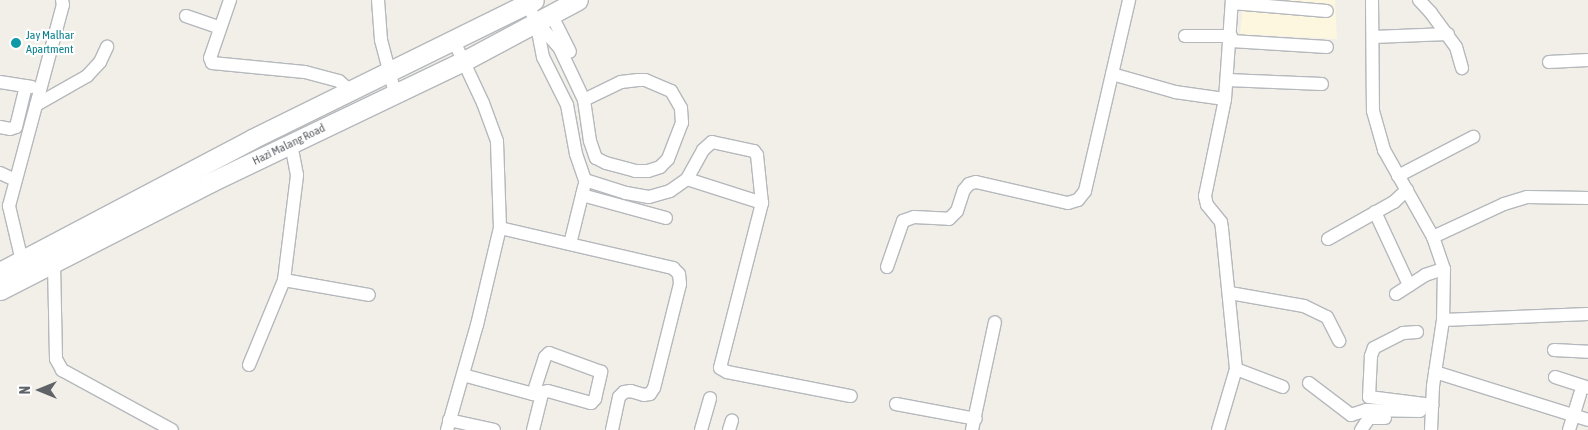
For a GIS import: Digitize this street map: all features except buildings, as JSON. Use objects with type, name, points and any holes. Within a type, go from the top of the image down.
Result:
[{"type":"main road","name":"Hazi Malang Road","points":[[0,272],[22,261],[50,256],[291,143],[464,61],[578,0]]},
{"type":"main road","name":"Hazi Malang Road","points":[[0,290],[50,256],[252,139],[530,2]]},
{"type":"street","points":[[22,261],[9,206],[63,5],[62,0]]},
{"type":"street","points":[[230,0],[210,58],[212,63],[305,72],[339,81],[350,91]]},
{"type":"street","points":[[378,0],[381,40],[388,73],[395,93]]},
{"type":"street","points":[[887,267],[903,221],[914,216],[949,219],[956,211],[964,190],[969,184],[976,182],[1068,203],[1078,200],[1085,191],[1129,0]]},
{"type":"street","points":[[1372,0],[1374,37],[1372,111],[1384,150],[1433,236],[1444,269],[1443,320],[1435,372],[1432,417]]},
{"type":"street","points":[[1419,0],[1456,46],[1462,68]]},
{"type":"street","points":[[530,2],[571,55]]},
{"type":"street","points":[[1218,430],[1236,369],[1230,293],[1221,222],[1206,205],[1205,196],[1226,99],[1232,2],[1327,11]]},
{"type":"street","points":[[186,16],[220,28]]},
{"type":"street","points":[[543,18],[560,47],[584,100],[590,141],[596,158],[606,163],[635,171],[648,172],[660,167],[668,159],[682,123],[681,108],[671,91],[645,80],[638,80],[621,82],[584,100]]},
{"type":"street","points":[[543,18],[543,57],[567,105],[576,154],[585,180],[570,244]]},
{"type":"street","points":[[1374,37],[1448,34]]},
{"type":"street","points":[[1185,36],[1231,38],[1327,48]]},
{"type":"street","points":[[454,41],[484,103],[497,140],[500,228],[477,325],[448,425],[494,430]]},
{"type":"street","points":[[36,105],[87,76],[100,62],[107,46]]},
{"type":"street","points":[[1549,62],[1588,60]]},
{"type":"street","points":[[1112,74],[1175,92],[1226,99]]},
{"type":"street","points":[[1227,80],[1322,84]]},
{"type":"street","points":[[0,82],[40,88]]},
{"type":"street","points":[[0,127],[10,129],[16,127],[26,86]]},
{"type":"street","points":[[1398,176],[1473,137]]},
{"type":"street","points":[[585,180],[649,198],[670,191],[687,179],[704,150],[712,142],[749,148],[757,155],[762,203],[720,368],[727,372],[850,396]]},
{"type":"street","points":[[249,365],[284,280],[297,175],[291,143]]},
{"type":"street","points":[[0,173],[15,180]]},
{"type":"street","points":[[687,179],[762,203]]},
{"type":"street","points":[[1433,236],[1504,204],[1527,197],[1588,198],[1588,189]]},
{"type":"street","points":[[1328,239],[1394,202],[1406,190]]},
{"type":"street","points":[[582,195],[666,218]]},
{"type":"street","points":[[1375,212],[1409,285]]},
{"type":"street","points":[[500,228],[673,268],[679,274],[680,284],[654,388],[650,394],[644,395],[630,391],[624,392],[619,397],[612,430]]},
{"type":"street","points":[[50,256],[56,359],[62,370],[172,430]]},
{"type":"street","points":[[1396,294],[1425,275],[1444,269]]},
{"type":"street","points":[[284,280],[369,295]]},
{"type":"street","points":[[1230,293],[1304,306],[1327,317],[1339,341]]},
{"type":"street","points":[[1443,320],[1588,314]]},
{"type":"street","points":[[896,404],[974,424],[995,322]]},
{"type":"street","points":[[1417,332],[1403,333],[1374,348],[1371,356],[1369,397],[1432,417]]},
{"type":"street","points":[[1554,350],[1588,352]]},
{"type":"street","points":[[463,375],[537,394],[548,391],[592,403],[601,372],[549,353],[545,357],[537,394],[533,430]]},
{"type":"street","points":[[1236,369],[1283,388]]},
{"type":"street","points":[[1435,372],[1588,420]]},
{"type":"street","points":[[1554,377],[1584,391],[1569,430]]},
{"type":"street","points":[[1309,383],[1351,415],[1366,410],[1432,417]]},
{"type":"street","points":[[701,430],[710,398]]},
{"type":"street","points":[[1361,430],[1370,418],[1432,417]]},
{"type":"shaded area","points":[[1244,0],[1335,0],[1337,39],[1240,34]]},
{"type":"place","name":"Jay Malhar Apartment","points":[[16,43]]}]
